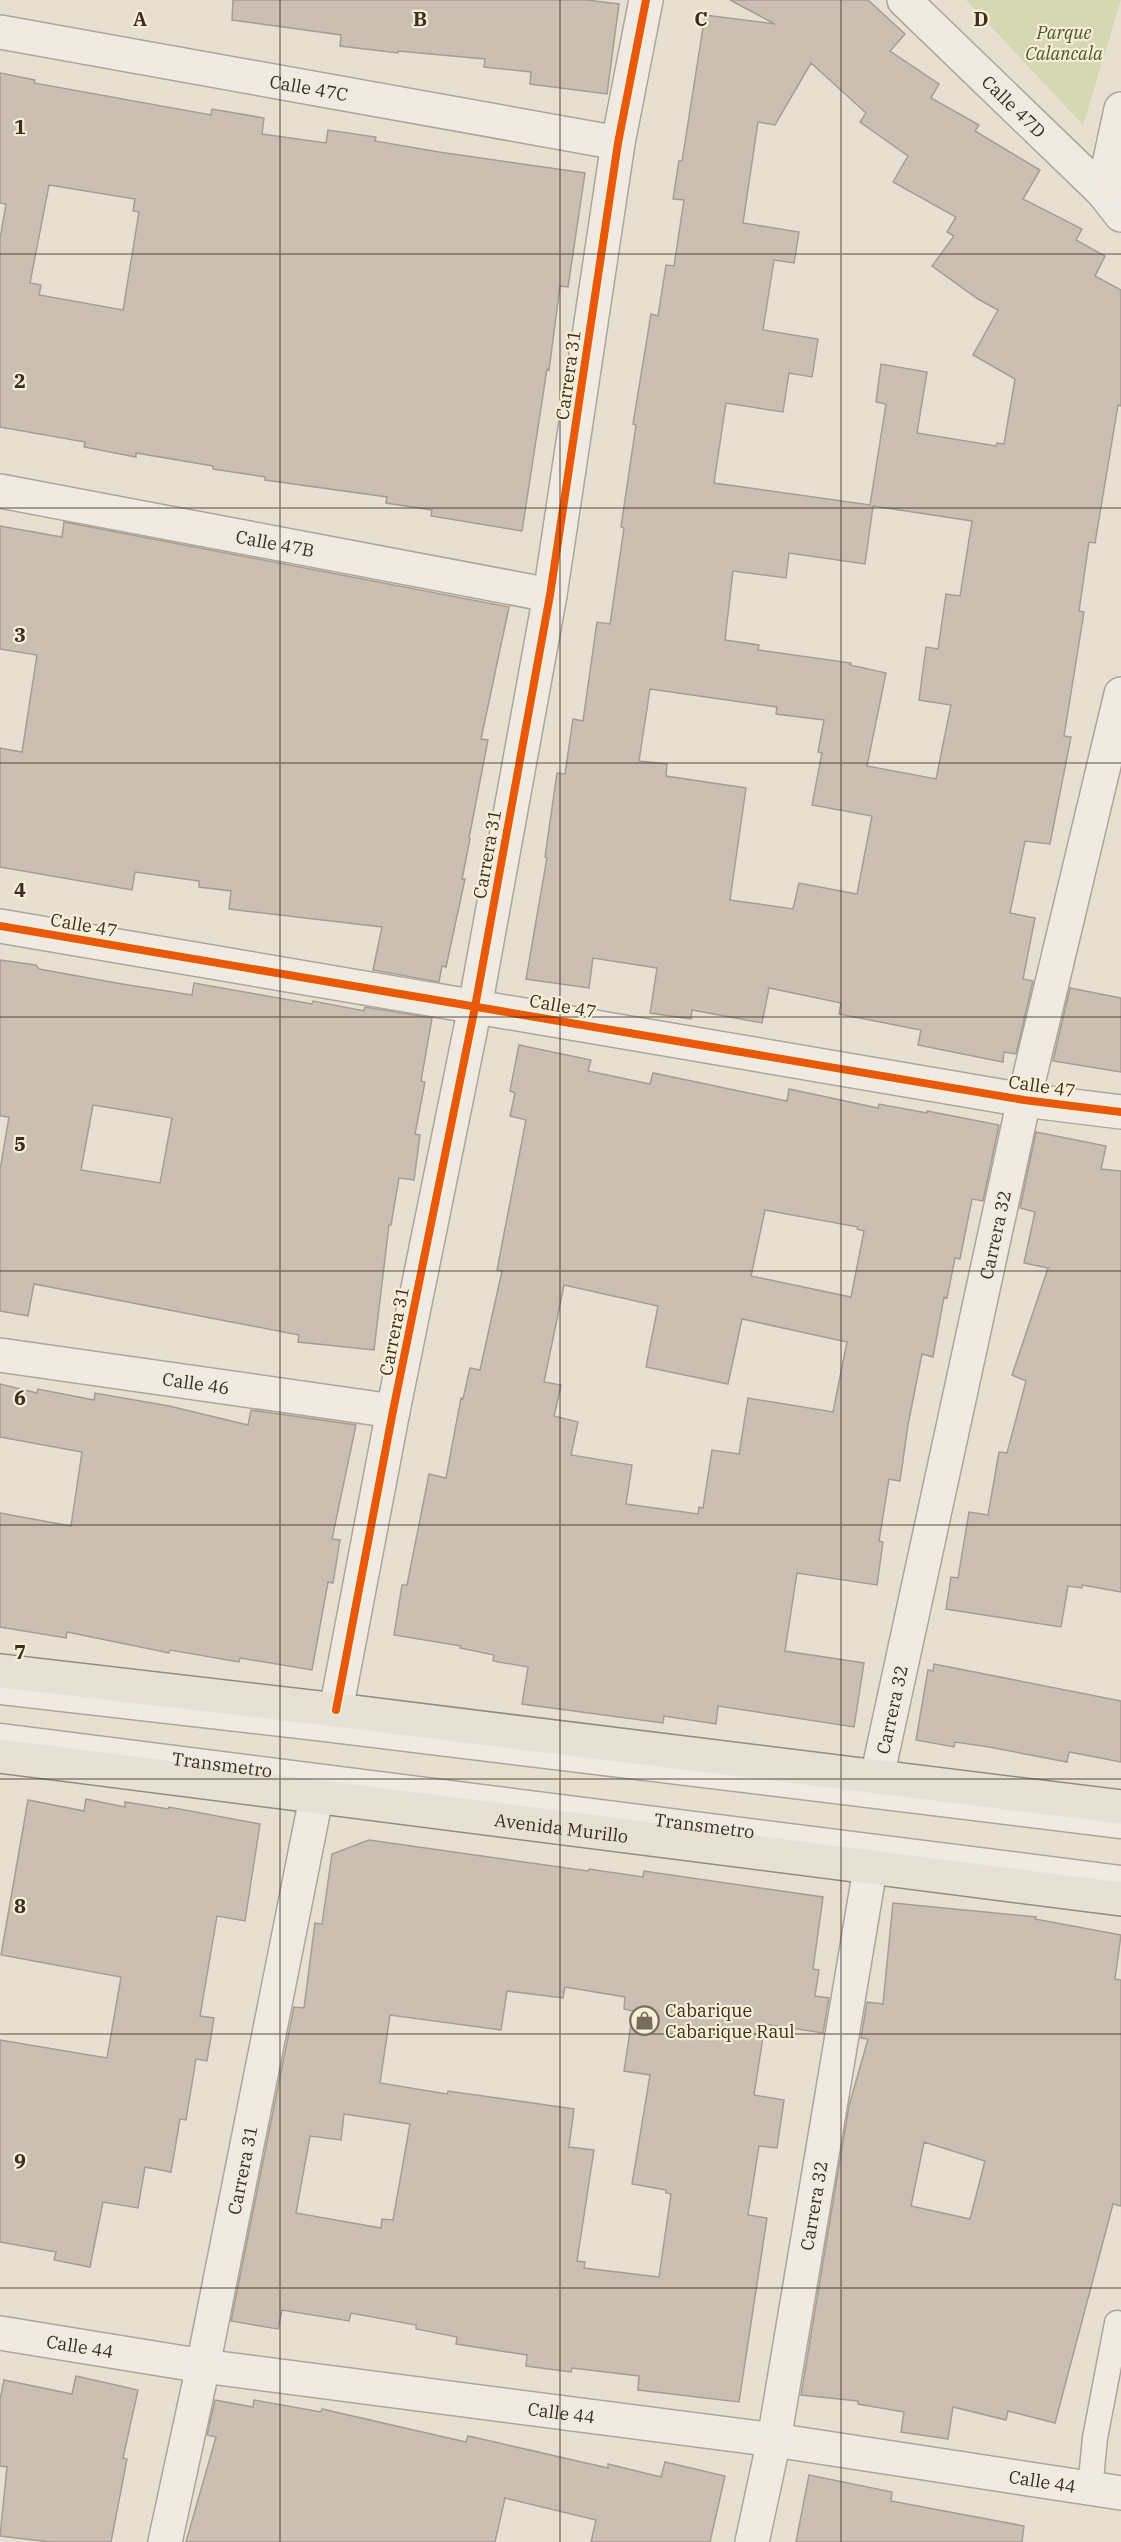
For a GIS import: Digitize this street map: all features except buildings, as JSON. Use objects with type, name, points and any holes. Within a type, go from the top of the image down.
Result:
[{"type":"main road","points":[[0,1671],[1121,1807]]},
{"type":"main road","name":"Avenida Murillo","points":[[0,1756],[870,1869],[1121,1899]]},
{"type":"street","name":"Carrera 31","points":[[336,1710],[393,1411],[475,1006],[550,595],[618,143],[646,0]]},
{"type":"street","name":"Calle 47D","points":[[904,0],[1112,203]]},
{"type":"street","name":"Calle 47C","points":[[0,32],[618,143]]},
{"type":"street","points":[[1112,203],[1121,109]]},
{"type":"street","name":"Calle 47B","points":[[0,491],[550,595]]},
{"type":"street","name":"Carrera 32","points":[[877,1777],[1024,1100],[1121,694]]},
{"type":"street","name":"Calle 47","points":[[0,926],[1024,1100],[1121,1112]]},
{"type":"street","name":"Calle 46","points":[[0,1355],[393,1411]]},
{"type":"street","name":"Carrera 31","points":[[165,2542],[203,2366],[316,1798]]},
{"type":"street","name":"Carrera 32","points":[[752,2542],[774,2440],[870,1869]]},
{"type":"street","name":"Calle 44","points":[[1,2339],[774,2440],[1106,2491]]},
{"type":"lane","points":[[0,1692],[325,1729],[1121,1826]]},
{"type":"lane","name":"Transmetro","points":[[0,1736],[1121,1878]]},
{"type":"lane","points":[[1106,2491],[1095,2438],[1117,2323]]},
{"type":"green space","name":"Parque Calancala","points":[[966,0],[1121,0],[1083,125]]},
{"type":"cycle path","points":[[336,1710],[393,1411],[475,1007],[550,595],[618,143],[646,0]]},
{"type":"cycle path","points":[[0,926],[1024,1100],[1121,1112]]},
{"type":"place","name":"Cabarique Cabarique Raul","points":[[644,2020]]}]
